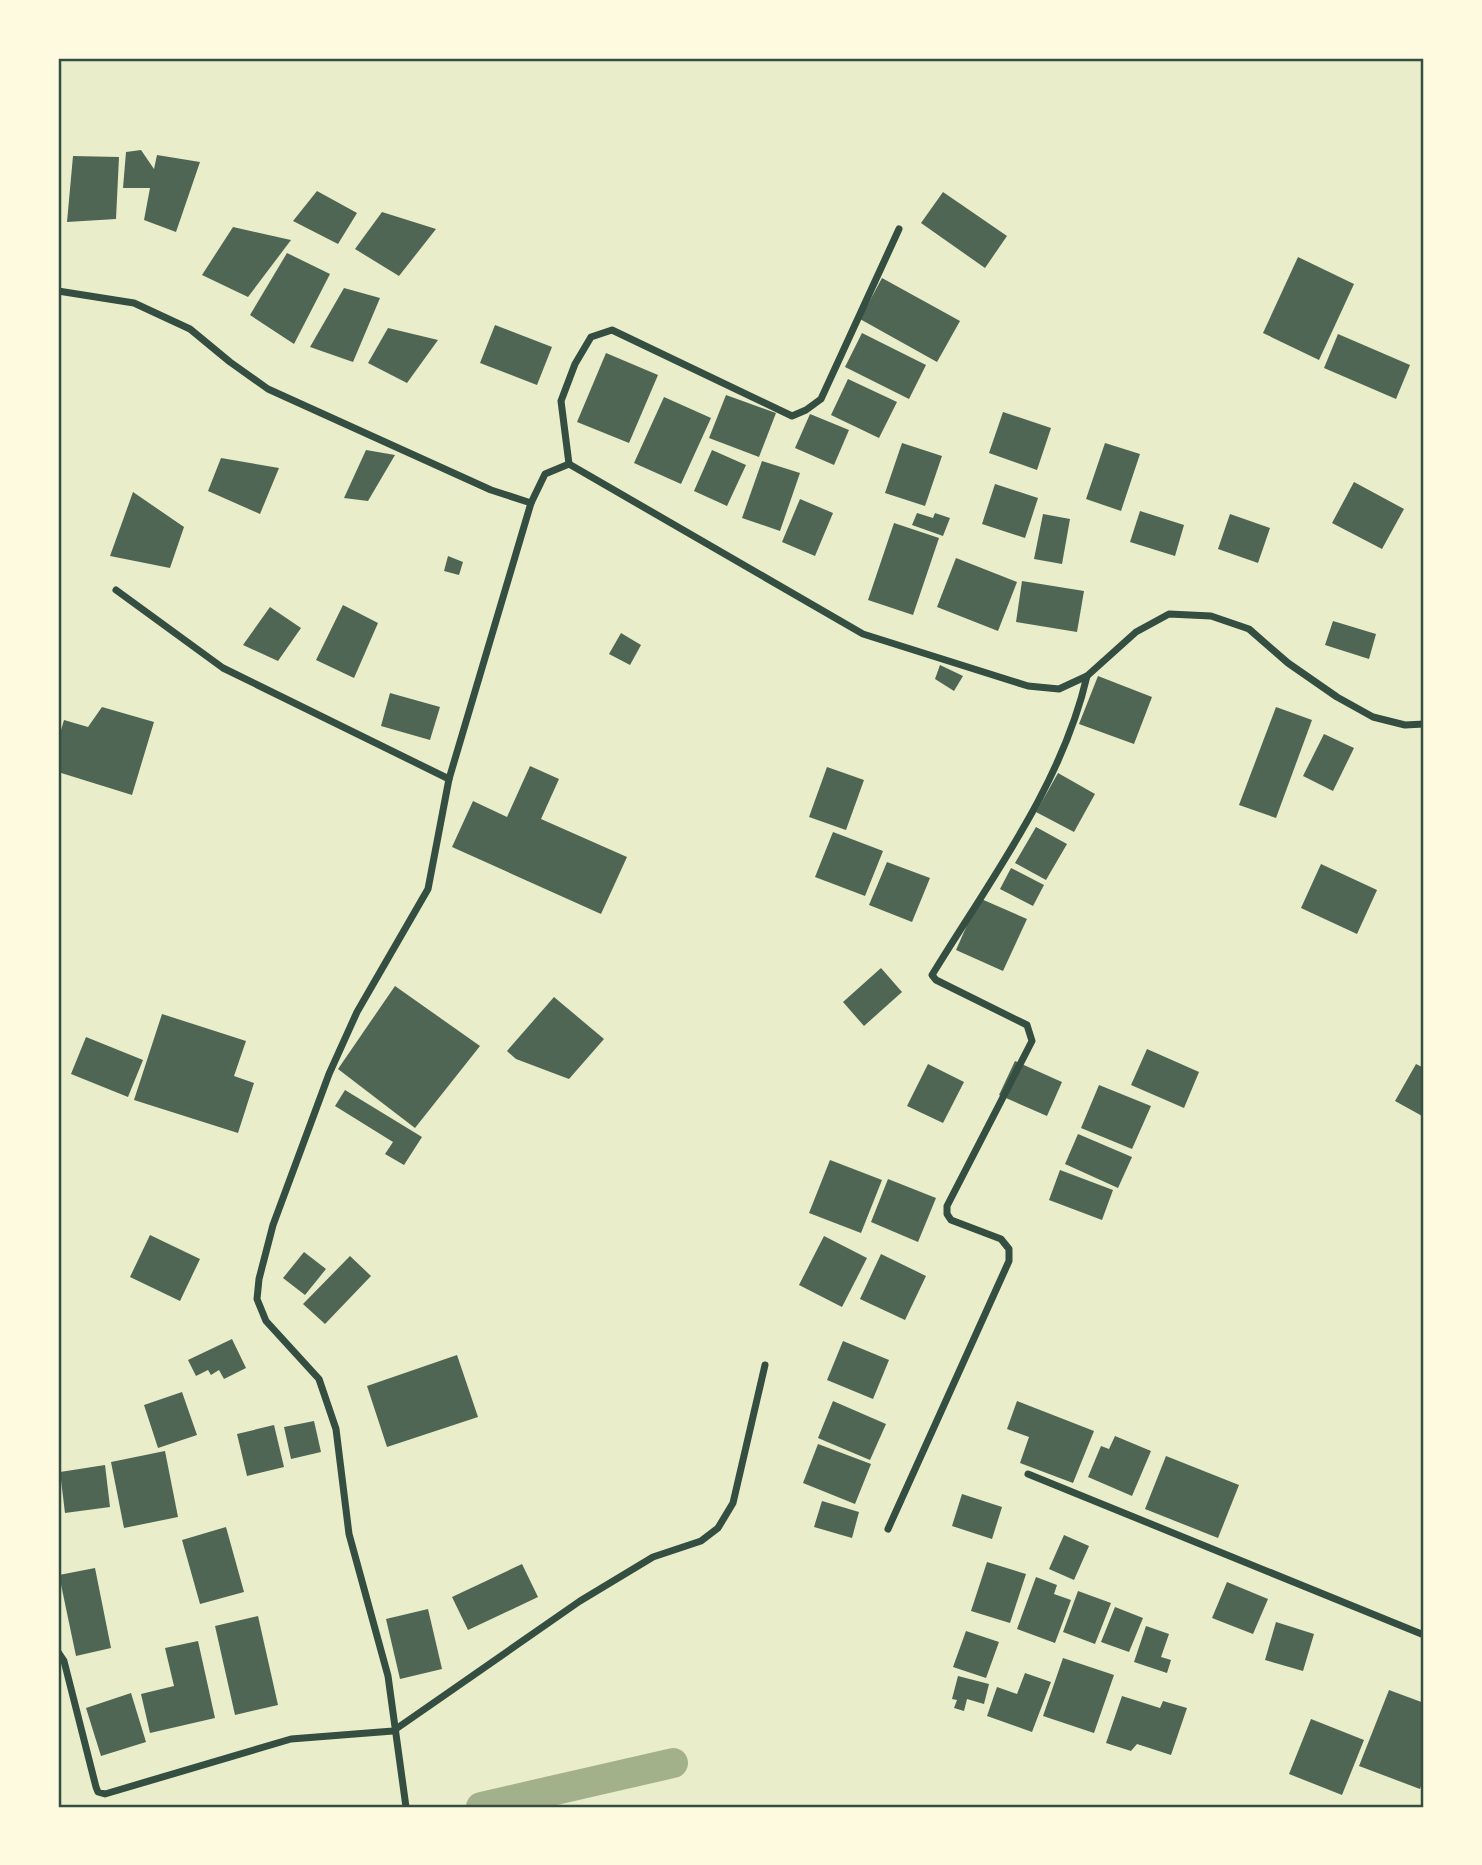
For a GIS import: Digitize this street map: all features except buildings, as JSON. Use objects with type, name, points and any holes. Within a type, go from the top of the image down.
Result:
[{"type":"street","points":[[569,464],[561,401],[575,364],[591,337],[612,330],[792,416],[806,410],[821,399],[900,229]]},
{"type":"street","points":[[58,291],[134,303],[190,329],[268,389],[491,490],[531,503]]},
{"type":"street","points":[[406,1807],[388,1676],[349,1534],[336,1429],[319,1379],[266,1321],[257,1298],[259,1279],[273,1225],[329,1074],[357,1012],[428,889],[449,779],[531,503],[545,474],[569,464]]},
{"type":"street","points":[[569,464],[863,634],[1028,686],[1059,689],[1087,676],[1136,632],[1169,614],[1211,615],[1249,629],[1289,663],[1338,697],[1373,717],[1405,726],[1424,724]]},
{"type":"street","points":[[116,590],[223,668],[449,779]]},
{"type":"street","points":[[888,1529],[1009,1261],[1009,1250],[1001,1239],[951,1220],[947,1214],[947,1206],[1032,1041],[1027,1025],[936,980],[932,975],[1020,832],[1065,748],[1078,713],[1087,676]]},
{"type":"street","points":[[58,1652],[64,1661],[96,1787],[98,1792],[105,1794],[291,1739],[394,1731],[580,1601],[653,1557],[701,1541],[718,1528],[733,1503],[765,1366]]},
{"type":"street","points":[[1028,1474],[1424,1635]]},
{"type":"waterway","points":[[481,1807],[673,1763]]}]
